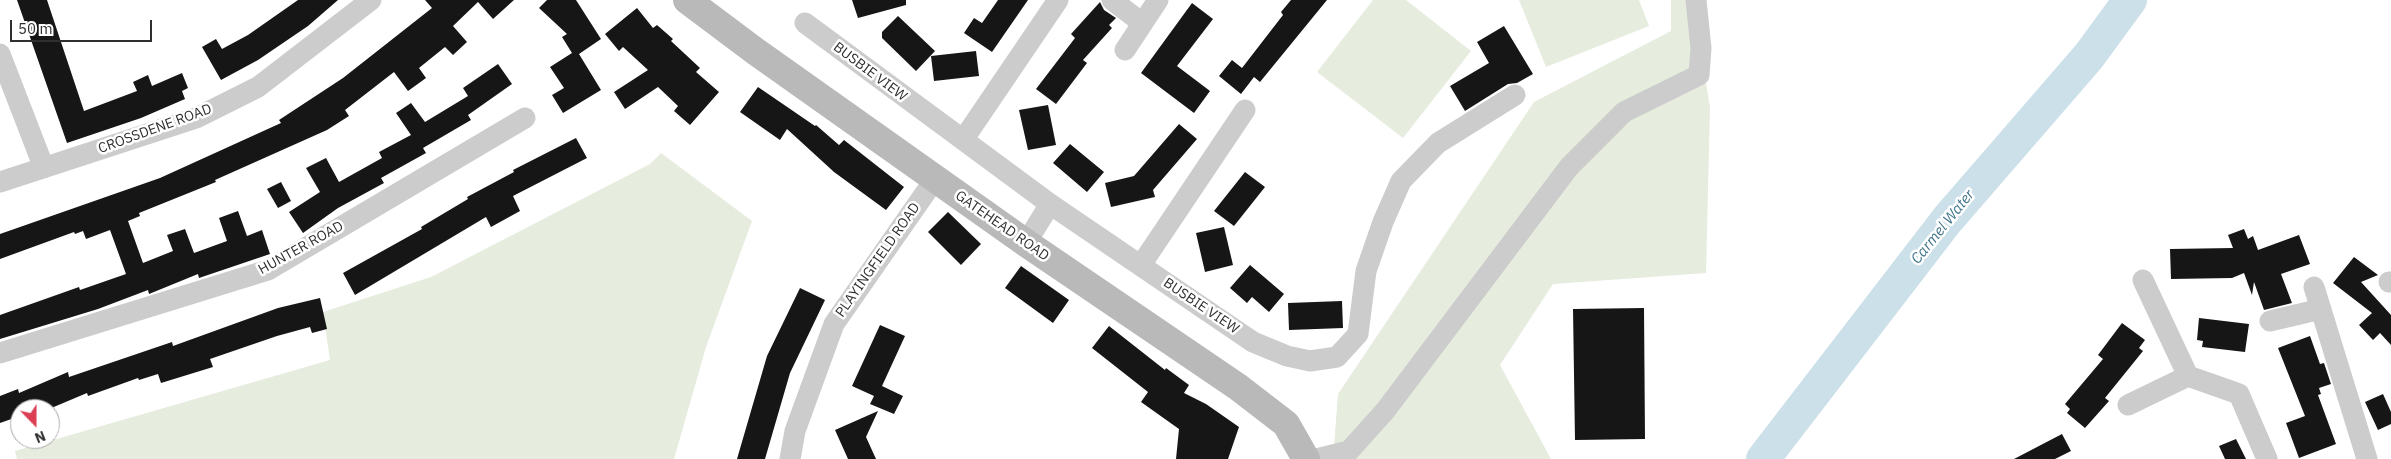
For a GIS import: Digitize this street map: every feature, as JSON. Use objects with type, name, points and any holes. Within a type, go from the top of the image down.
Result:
[{"type":"main road","name":"GATEHEAD ROAD","points":[[687,0],[755,51],[1026,243],[1238,387],[1286,424],[1306,459]]},
{"type":"street","name":"CROSSDENE ROAD","points":[[0,182],[196,118],[258,87],[371,0]]},
{"type":"street","points":[[963,140],[1058,0]]},
{"type":"street","points":[[1112,0],[1142,22]]},
{"type":"street","points":[[1125,50],[1158,0]]},
{"type":"street","points":[[1316,459],[1349,451],[1385,411],[1569,167],[1594,139],[1624,112],[1700,75],[1701,48],[1696,0]]},
{"type":"street","name":"BUSBIE VIEW","points":[[805,23],[1050,204],[1254,342],[1287,356],[1310,362],[1337,356],[1358,334],[1366,270],[1383,222],[1401,181],[1438,143],[1516,95]]},
{"type":"street","points":[[0,54],[44,168]]},
{"type":"street","points":[[1141,265],[1245,110]]},
{"type":"street","name":"HUNTER ROAD","points":[[0,353],[268,270],[525,118]]},
{"type":"street","name":"PLAYINGFIELD ROAD","points":[[790,459],[795,431],[834,324],[935,179]]},
{"type":"street","points":[[1026,243],[1050,204]]},
{"type":"street","points":[[2143,280],[2188,376]]},
{"type":"street","points":[[2314,287],[2367,459]]},
{"type":"street","points":[[2270,321],[2321,309]]},
{"type":"street","points":[[2128,404],[2188,376],[2239,394],[2267,459]]},
{"type":"shaded area","points":[[1373,0],[1406,0],[1471,51],[1403,138],[1317,72]]},
{"type":"shaded area","points":[[1519,0],[1639,0],[1649,26],[1546,67]]},
{"type":"shaded area","points":[[1671,0],[1692,0],[1710,107],[1706,273],[1553,284],[1500,365],[1551,459],[1333,459],[1338,394],[1534,102],[1671,31]]},
{"type":"shaded area","points":[[661,153],[752,221],[706,347],[674,459],[17,459],[15,451],[22,449],[60,449],[60,438],[330,360],[323,312],[431,277],[650,164]]},
{"type":"building","points":[[17,0],[47,0],[84,111],[137,91],[133,82],[148,75],[152,86],[182,73],[188,88],[182,91],[185,99],[141,118],[67,143]]},
{"type":"building","points":[[298,0],[338,0],[308,26],[258,60],[221,80],[202,47],[216,39],[222,49],[248,35]]},
{"type":"building","points":[[425,0],[514,0],[493,19],[478,2],[453,26],[467,42],[453,55],[445,47],[419,68],[426,78],[408,91],[394,72],[345,110],[349,116],[327,130],[215,180],[216,182],[139,213],[140,216],[128,221],[143,263],[173,251],[167,235],[185,229],[194,253],[227,241],[219,218],[238,211],[247,236],[262,230],[270,254],[199,278],[198,274],[149,294],[148,290],[98,309],[0,339],[0,315],[79,287],[80,290],[126,274],[110,230],[86,239],[83,231],[75,234],[74,232],[0,259],[0,234],[160,178],[281,123],[279,120],[343,78],[432,8]]},
{"type":"building","points":[[547,0],[576,0],[601,39],[579,54],[601,90],[563,113],[552,95],[564,88],[550,67],[572,53],[562,37],[567,34],[539,8]]},
{"type":"building","points":[[852,0],[906,0],[906,5],[858,18]]},
{"type":"building","points":[[998,0],[1028,0],[992,52],[964,33],[974,18],[982,23]]},
{"type":"building","points":[[1291,0],[1327,0],[1260,82],[1254,77],[1241,94],[1219,76],[1232,60],[1242,68],[1283,15],[1281,12]]},
{"type":"building","points":[[1100,2],[1104,10],[1116,18],[1109,25],[1112,28],[1083,60],[1087,63],[1056,104],[1036,89],[1075,38],[1071,34]]},
{"type":"building","points":[[1192,3],[1213,19],[1177,66],[1210,91],[1194,113],[1141,73]]},
{"type":"building","points":[[637,8],[653,28],[657,25],[673,39],[671,41],[700,68],[696,72],[719,92],[690,125],[674,111],[678,106],[658,87],[625,109],[614,92],[648,70],[623,47],[619,51],[605,34]]},
{"type":"building","points":[[898,16],[935,51],[916,71],[882,38],[882,32]]},
{"type":"building","points":[[1504,26],[1533,74],[1517,83],[1508,84],[1465,111],[1450,86],[1489,63],[1477,42]]},
{"type":"building","points":[[976,51],[979,76],[934,81],[931,56]]},
{"type":"building","points":[[498,64],[512,84],[468,115],[471,120],[423,148],[426,153],[381,178],[384,183],[338,208],[303,233],[289,212],[320,192],[306,168],[326,158],[339,182],[382,158],[379,152],[411,135],[396,113],[411,103],[425,122],[468,96],[463,88]]},
{"type":"building","points":[[758,87],[816,125],[839,145],[844,140],[904,187],[886,210],[834,172],[787,129],[780,140],[740,112]]},
{"type":"building","points":[[1048,105],[1056,145],[1028,150],[1019,110]]},
{"type":"building","points":[[1179,124],[1197,139],[1153,190],[1155,197],[1111,207],[1105,183],[1134,176]]},
{"type":"building","points":[[576,138],[587,158],[513,196],[520,211],[491,227],[486,217],[355,295],[343,273],[422,229],[421,227],[468,199],[467,197],[514,172],[513,170]]},
{"type":"building","points":[[1070,144],[1104,172],[1087,192],[1053,163]]},
{"type":"building","points":[[1245,172],[1265,187],[1234,226],[1214,211]]},
{"type":"building","points":[[281,182],[291,201],[278,208],[267,189]]},
{"type":"building","points":[[948,212],[981,244],[961,265],[928,232]]},
{"type":"building","points":[[1224,227],[1233,265],[1205,272],[1196,233]]},
{"type":"building","points":[[2244,229],[2248,239],[2253,236],[2258,250],[2299,235],[2310,264],[2281,274],[2292,303],[2264,310],[2254,282],[2252,295],[2244,273],[2232,278],[2171,279],[2170,249],[2233,248],[2228,235]]},
{"type":"building","points":[[2354,257],[2378,275],[2361,282],[2391,315],[2391,345],[2380,333],[2373,340],[2359,325],[2372,313],[2333,283]]},
{"type":"building","points":[[1250,265],[1284,294],[1269,312],[1252,297],[1247,303],[1230,288]]},
{"type":"building","points":[[1021,266],[1069,300],[1053,323],[1005,288]]},
{"type":"building","points":[[800,288],[825,300],[790,373],[765,459],[737,459],[767,356]]},
{"type":"building","points":[[320,298],[327,329],[312,333],[310,327],[277,336],[210,359],[213,367],[161,383],[158,374],[139,380],[138,378],[88,396],[87,393],[60,404],[60,399],[10,399],[10,420],[0,423],[0,396],[18,389],[19,393],[68,372],[69,377],[172,342],[173,346],[278,308]]},
{"type":"building","points":[[1342,301],[1343,328],[1289,330],[1288,303]]},
{"type":"building","points":[[1644,308],[1645,439],[1575,440],[1573,309]]},
{"type":"building","points":[[2199,318],[2249,324],[2245,352],[2202,347],[2203,341],[2197,340]]},
{"type":"building","points":[[2122,323],[2145,340],[2139,348],[2143,351],[2105,398],[2109,401],[2085,428],[2067,413],[2070,409],[2065,404],[2103,359],[2098,355]]},
{"type":"building","points":[[880,325],[905,336],[882,386],[903,396],[894,414],[870,404],[874,396],[852,386]]},
{"type":"building","points":[[1109,326],[1165,370],[1166,368],[1189,385],[1184,393],[1206,404],[1239,427],[1228,459],[1176,459],[1179,429],[1141,402],[1148,392],[1092,348]]},
{"type":"building","points":[[2310,336],[2320,364],[2324,363],[2331,384],[2319,388],[2321,394],[2318,395],[2336,444],[2299,458],[2286,423],[2305,416],[2278,348]]},
{"type":"building","points":[[2383,394],[2391,412],[2391,424],[2378,430],[2365,402]]},
{"type":"building","points":[[878,411],[866,437],[876,459],[848,459],[835,430]]},
{"type":"building","points":[[2062,434],[2071,451],[2055,459],[2014,459]]},
{"type":"building","points":[[2236,439],[2246,459],[2225,459],[2219,446]]},
{"type":"waterway","name":"Carmel Water","points":[[1763,459],[1947,220],[2089,56],[2130,0]]}]
